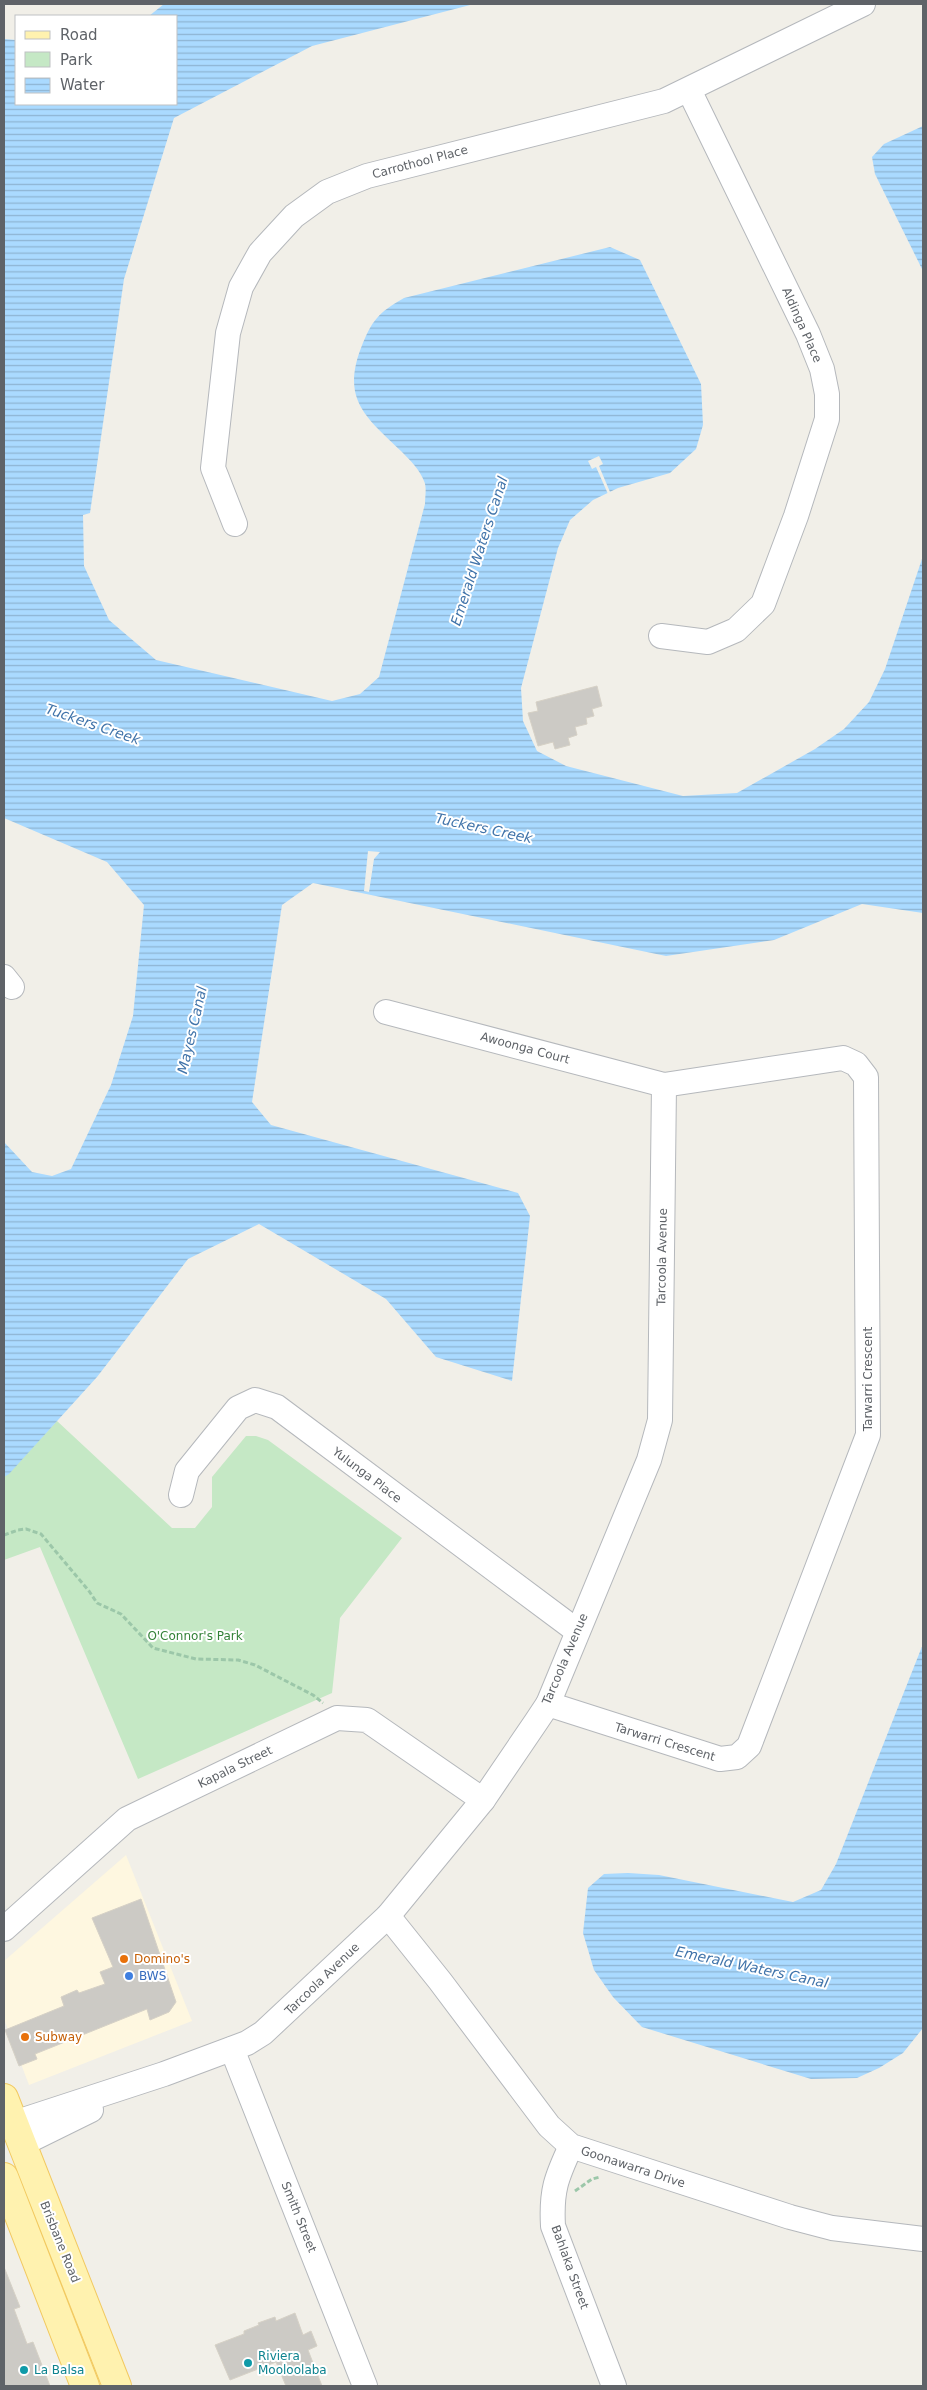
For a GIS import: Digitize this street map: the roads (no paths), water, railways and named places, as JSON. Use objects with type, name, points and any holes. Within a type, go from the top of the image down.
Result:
[{"type":"main road","name":"Brisbane Road","points":[[4,2098],[11,2137],[117,2386]]},
{"type":"main road","points":[[4,2176],[85,2386]]},
{"type":"street","name":"Carrothool Place","points":[[234,524],[213,468],[228,332],[241,287],[260,253],[276,233],[294,216],[327,192],[368,176],[664,101],[862,4]]},
{"type":"street","name":"Aldinga Place","points":[[661,636],[708,642],[736,630],[763,604],[796,516],[827,419],[827,394],[822,370],[808,334],[689,90]]},
{"type":"street","name":"Awoonga Court","points":[[386,1012],[664,1085]]},
{"type":"street","name":"Tarwarri Crescent","points":[[548,1704],[720,1759],[737,1757],[749,1746],[868,1436],[866,1077],[856,1064],[843,1058],[664,1085]]},
{"type":"street","name":"Tarcoola Avenue","points":[[11,2137],[164,2074],[232,2049],[255,2038],[275,2023],[388,1916],[483,1800],[548,1704],[649,1460],[660,1420],[664,1085]]},
{"type":"street","name":"Yulunga Place","points":[[181,1495],[187,1471],[238,1408],[255,1400],[277,1407],[577,1631]]},
{"type":"street","name":"Kapala Street","points":[[4,1929],[127,1819],[337,1718],[367,1720],[483,1800]]},
{"type":"street","name":"Goonawarra Drive","points":[[388,1916],[440,1981],[549,2126],[571,2146],[824,2226],[923,2239]]},
{"type":"street","name":"Smith Street","points":[[232,2049],[365,2386]]},
{"type":"street","name":"Bahlaka Street","points":[[571,2146],[556,2178],[552,2201],[553,2226],[614,2386]]},
{"type":"water","points":[[164,4],[474,4],[312,46],[174,118],[124,279],[90,513],[83,515],[84,566],[109,620],[156,660],[332,701],[360,694],[379,677],[425,504],[426,492],[425,483],[417,469],[368,418],[356,395],[354,381],[356,366],[369,330],[382,313],[404,298],[610,247],[640,260],[701,384],[703,425],[696,449],[670,473],[618,488],[593,500],[570,520],[558,548],[521,688],[523,721],[537,751],[566,766],[683,796],[737,793],[815,749],[844,729],[869,702],[885,669],[923,556],[923,913],[862,904],[774,940],[666,956],[313,883],[282,905],[252,1102],[271,1125],[518,1193],[530,1216],[512,1381],[436,1357],[386,1299],[259,1224],[188,1259],[97,1377],[9,1474],[4,1477],[4,1142],[32,1172],[52,1176],[71,1169],[111,1085],[133,1016],[144,905],[107,862],[4,818],[4,39],[15,40],[15,105],[178,105],[178,15],[150,15]]},
{"type":"water","points":[[923,126],[923,271],[875,174],[872,157],[884,144]]},
{"type":"water","name":"Emerald Waters Canal","points":[[923,1644],[923,2028],[903,2053],[879,2068],[857,2078],[811,2079],[642,2027],[613,1997],[594,1970],[583,1933],[588,1888],[604,1874],[628,1873],[659,1875],[793,1902],[821,1890],[836,1864]]},
{"type":"place","name":"Domino's","points":[[124,1959]]},
{"type":"place","name":"BWS","points":[[129,1976]]},
{"type":"place","name":"Subway","points":[[25,2037]]},
{"type":"place","name":"Riviera Mooloolaba","points":[[248,2363]]},
{"type":"place","name":"La Balsa","points":[[24,2370]]},
{"type":"water label","name":"Tuckers Creek","points":[[93,724]]},
{"type":"water label","name":"Tuckers Creek","points":[[484,828]]},
{"type":"water label","name":"Mayes Canal","points":[[192,1030]]},
{"type":"park label","name":"O'Connor's Park","points":[[195,1636]]}]
